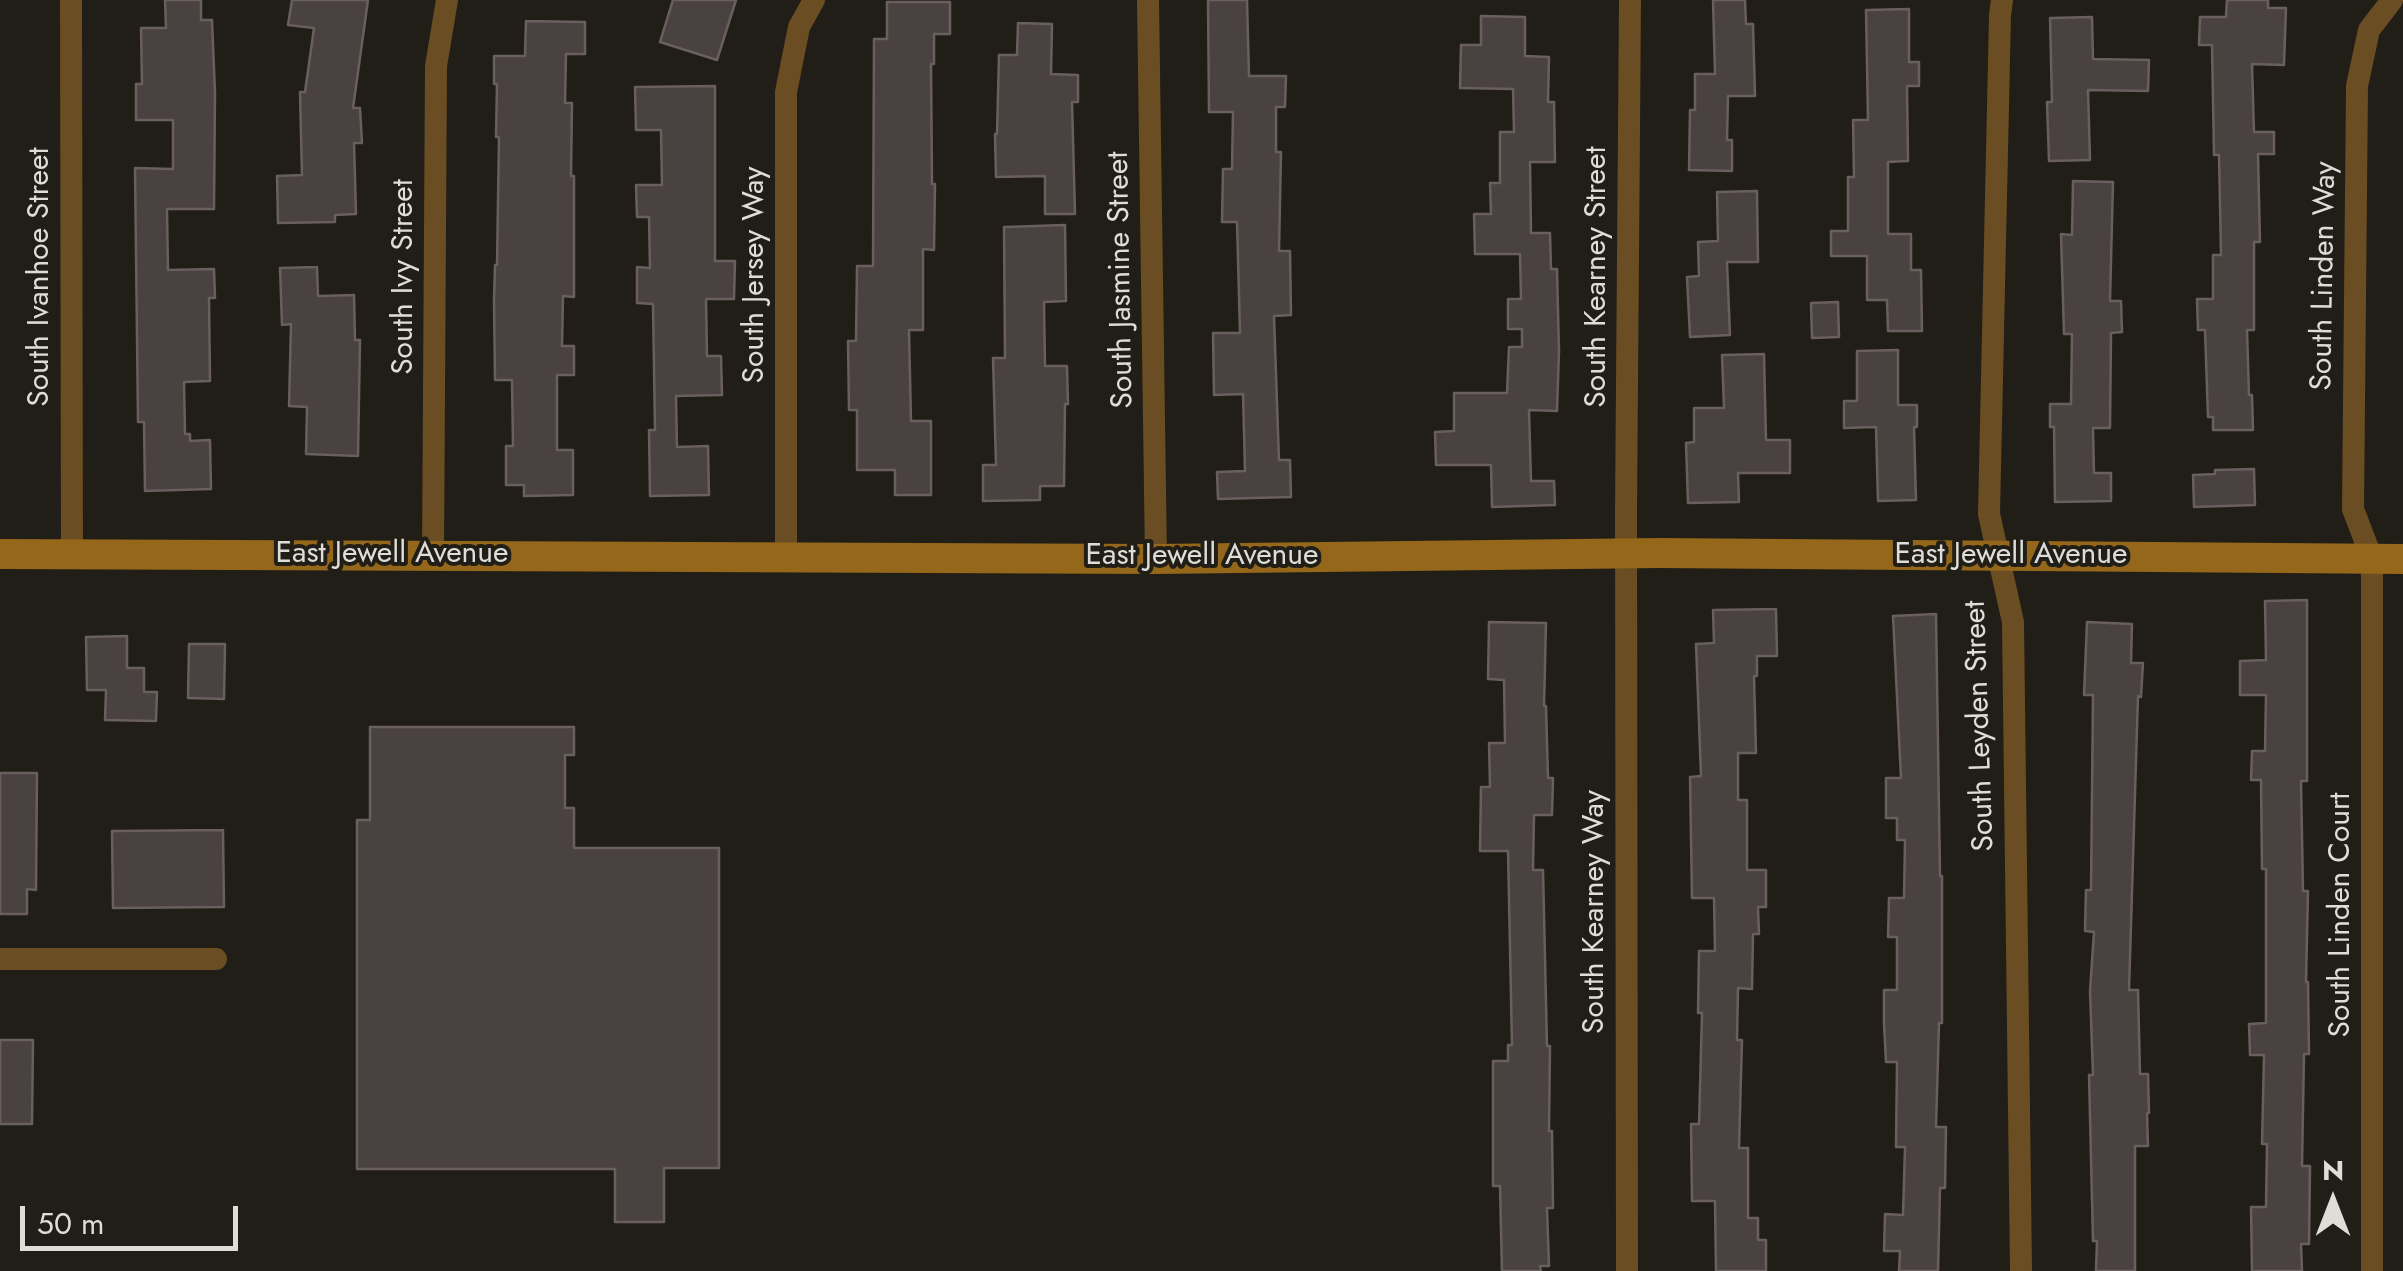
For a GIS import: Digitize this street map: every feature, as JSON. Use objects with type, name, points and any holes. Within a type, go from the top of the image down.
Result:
[{"type":"street","name":"South Ivanhoe Street","points":[[71,0],[72,554]]},
{"type":"street","name":"South Ivy Street","points":[[433,556],[436,66],[447,0]]},
{"type":"street","name":"South Jersey Way","points":[[786,556],[786,92],[799,27],[814,0]]},
{"type":"street","name":"South Jasmine Street","points":[[1148,0],[1156,559]]},
{"type":"street","name":"South Kearney Street","points":[[1626,554],[1630,0]]},
{"type":"street","name":"South Leyden Street","points":[[2002,0],[1989,514],[2013,622],[2021,1271]]},
{"type":"street","name":"South Linden Way","points":[[2372,559],[2353,510],[2357,86],[2369,30],[2392,0]]},
{"type":"street","name":"East Jewell Avenue","points":[[0,554],[1156,559],[1626,554],[2403,559]]},
{"type":"street","name":"South Kearney Way","points":[[1626,554],[1627,1271]]},
{"type":"street","name":"South Linden Court","points":[[2372,559],[2372,1271]]},
{"type":"street","points":[[0,959],[216,960]]},
{"type":"building","points":[[165,0],[201,0],[201,20],[212,20],[214,209],[167,209],[168,270],[214,269],[215,298],[209,298],[210,381],[184,382],[185,434],[190,434],[190,441],[210,440],[211,489],[145,491],[144,422],[138,422],[135,168],[173,169],[173,120],[136,120],[136,84],[142,84],[141,28],[166,28]]},
{"type":"building","points":[[292,0],[368,0],[353,108],[360,108],[362,143],[354,143],[356,214],[335,215],[335,222],[278,223],[277,176],[302,175],[300,92],[305,92],[314,28],[288,25]]},
{"type":"building","points":[[673,0],[736,0],[717,60],[660,42]]},
{"type":"building","points":[[1208,0],[1247,0],[1249,76],[1286,76],[1285,107],[1276,107],[1276,152],[1281,152],[1279,251],[1290,251],[1291,315],[1274,316],[1279,460],[1290,460],[1291,497],[1218,499],[1217,472],[1245,471],[1243,394],[1214,395],[1213,333],[1240,333],[1237,222],[1222,222],[1223,169],[1232,169],[1233,112],[1209,112]]},
{"type":"building","points":[[1713,0],[1745,0],[1746,24],[1753,24],[1755,96],[1728,96],[1727,140],[1732,140],[1732,171],[1689,170],[1695,74],[1715,74]]},
{"type":"building","points":[[2227,0],[2268,0],[2268,8],[2286,8],[2284,65],[2252,64],[2254,132],[2274,132],[2274,154],[2258,154],[2260,242],[2254,242],[2254,330],[2247,330],[2253,430],[2213,430],[2213,417],[2208,417],[2205,330],[2198,330],[2197,299],[2213,299],[2213,255],[2221,255],[2212,45],[2199,45],[2200,17],[2226,17]]},
{"type":"building","points":[[887,2],[950,2],[950,34],[934,34],[931,64],[934,250],[923,249],[923,330],[909,330],[911,421],[931,421],[931,495],[895,495],[895,470],[857,470],[857,410],[849,410],[848,341],[856,341],[857,266],[873,266],[874,39],[887,39]]},
{"type":"building","points":[[1909,9],[1909,62],[1919,62],[1919,86],[1907,86],[1908,161],[1888,162],[1888,234],[1911,234],[1911,270],[1921,270],[1922,331],[1888,331],[1887,300],[1867,300],[1867,256],[1831,256],[1831,231],[1848,231],[1848,177],[1854,177],[1853,120],[1868,120],[1866,10]]},
{"type":"building","points":[[1481,16],[1525,17],[1525,56],[1549,57],[1548,102],[1554,102],[1555,162],[1530,162],[1531,233],[1550,233],[1551,269],[1557,269],[1557,411],[1529,410],[1531,481],[1554,481],[1555,505],[1492,507],[1491,465],[1436,465],[1435,432],[1454,431],[1454,393],[1507,393],[1509,347],[1522,347],[1522,329],[1508,329],[1508,299],[1521,299],[1520,254],[1475,254],[1474,214],[1491,214],[1490,183],[1500,183],[1500,132],[1514,132],[1513,89],[1460,88],[1461,45],[1481,45]]},
{"type":"building","points":[[2092,17],[2093,59],[2149,60],[2148,91],[2088,90],[2090,160],[2049,161],[2050,18]]},
{"type":"building","points":[[526,21],[585,22],[585,54],[566,54],[565,103],[572,103],[574,297],[563,296],[562,346],[574,346],[574,375],[557,375],[557,450],[573,450],[573,495],[524,496],[524,485],[506,485],[506,446],[513,446],[512,380],[495,380],[499,137],[494,56],[525,56]]},
{"type":"building","points":[[1018,23],[1052,24],[1051,74],[1078,75],[1078,102],[1072,102],[1075,214],[1045,214],[1045,176],[996,177],[999,55],[1017,55]]},
{"type":"building","points":[[715,86],[715,261],[735,261],[734,299],[706,299],[707,356],[721,356],[722,395],[676,396],[677,447],[708,446],[709,495],[650,496],[649,430],[655,430],[653,304],[637,303],[637,267],[650,268],[649,217],[637,217],[636,185],[662,185],[661,130],[636,130],[635,87]]},
{"type":"building","points":[[2073,181],[2113,182],[2110,301],[2121,301],[2122,332],[2111,333],[2110,428],[2093,428],[2094,473],[2111,473],[2111,501],[2055,502],[2050,404],[2071,404],[2072,334],[2064,334],[2061,234],[2072,235]]},
{"type":"building","points":[[1757,191],[1758,262],[1727,262],[1730,335],[1690,337],[1687,277],[1699,276],[1698,242],[1718,241],[1717,192]]},
{"type":"building","points":[[1065,225],[1066,301],[1044,302],[1045,366],[1067,366],[1064,486],[1040,486],[1040,500],[983,501],[983,465],[996,465],[993,358],[1005,358],[1004,227]]},
{"type":"building","points":[[317,267],[318,296],[354,295],[355,340],[360,340],[358,456],[306,454],[307,407],[289,406],[291,324],[282,325],[280,268]]},
{"type":"building","points":[[1838,302],[1839,337],[1812,338],[1811,303]]},
{"type":"building","points":[[1898,350],[1898,405],[1917,405],[1916,500],[1878,501],[1876,427],[1844,428],[1844,401],[1857,401],[1857,351]]},
{"type":"building","points":[[1764,354],[1766,440],[1790,440],[1790,473],[1738,473],[1739,502],[1688,503],[1686,443],[1694,442],[1694,408],[1724,408],[1722,355]]},
{"type":"building","points":[[2254,469],[2255,505],[2194,507],[2193,475]]},
{"type":"building","points":[[2307,600],[2307,781],[2301,781],[2303,891],[2308,891],[2309,1054],[2304,1054],[2302,1166],[2310,1166],[2309,1244],[2301,1244],[2302,1271],[2252,1271],[2251,1207],[2266,1207],[2267,1144],[2262,1144],[2264,1055],[2250,1055],[2249,1024],[2266,1023],[2266,869],[2262,869],[2261,780],[2251,780],[2252,751],[2265,751],[2266,695],[2240,695],[2240,661],[2266,660],[2265,601]]},
{"type":"building","points":[[1776,609],[1777,656],[1757,656],[1754,676],[1756,753],[1738,753],[1738,800],[1747,800],[1747,870],[1766,870],[1766,907],[1758,907],[1759,934],[1753,934],[1752,989],[1738,988],[1737,1040],[1742,1040],[1739,1148],[1748,1148],[1748,1218],[1758,1218],[1758,1240],[1766,1240],[1766,1271],[1716,1271],[1715,1201],[1692,1201],[1691,1124],[1699,1124],[1699,951],[1715,951],[1714,898],[1692,898],[1690,777],[1701,776],[1696,644],[1714,643],[1713,610]]},
{"type":"building","points":[[1936,614],[1942,1023],[1936,1127],[1946,1127],[1945,1188],[1940,1188],[1938,1271],[1899,1271],[1900,1251],[1884,1251],[1885,1214],[1903,1215],[1905,1147],[1896,1147],[1897,1062],[1886,1062],[1884,1024],[1884,990],[1897,990],[1897,937],[1888,937],[1889,898],[1904,898],[1905,840],[1897,840],[1897,818],[1886,818],[1886,778],[1901,778],[1893,616]]},
{"type":"building","points":[[1489,622],[1546,623],[1544,706],[1548,778],[1553,778],[1552,815],[1534,815],[1533,870],[1543,870],[1553,1208],[1547,1208],[1549,1266],[1540,1266],[1541,1271],[1502,1271],[1500,1186],[1493,1186],[1493,1061],[1508,1061],[1508,1045],[1512,1045],[1508,851],[1480,851],[1481,787],[1490,787],[1489,743],[1505,743],[1504,680],[1488,679]]},
{"type":"building","points":[[2087,622],[2132,624],[2131,663],[2143,663],[2141,697],[2138,696],[2129,990],[2138,990],[2140,1074],[2148,1074],[2149,1113],[2148,1146],[2135,1146],[2135,1271],[2096,1271],[2097,1241],[2093,1241],[2089,1075],[2093,1075],[2090,991],[2094,932],[2085,931],[2086,890],[2091,890],[2093,695],[2084,695]]},
{"type":"building","points":[[127,636],[127,668],[144,668],[144,692],[157,692],[156,721],[105,720],[106,690],[87,690],[86,637]]},
{"type":"building","points":[[189,644],[225,644],[224,699],[188,698]]},
{"type":"building","points":[[370,727],[574,727],[574,755],[565,755],[565,808],[574,808],[574,848],[719,848],[719,1168],[664,1168],[664,1222],[615,1222],[615,1169],[357,1169],[357,820],[370,820]]},
{"type":"building","points":[[0,773],[37,773],[36,890],[27,889],[27,914],[0,914]]},
{"type":"building","points":[[223,830],[224,907],[113,908],[112,831]]},
{"type":"building","points":[[0,1040],[33,1040],[32,1124],[0,1124]]}]
